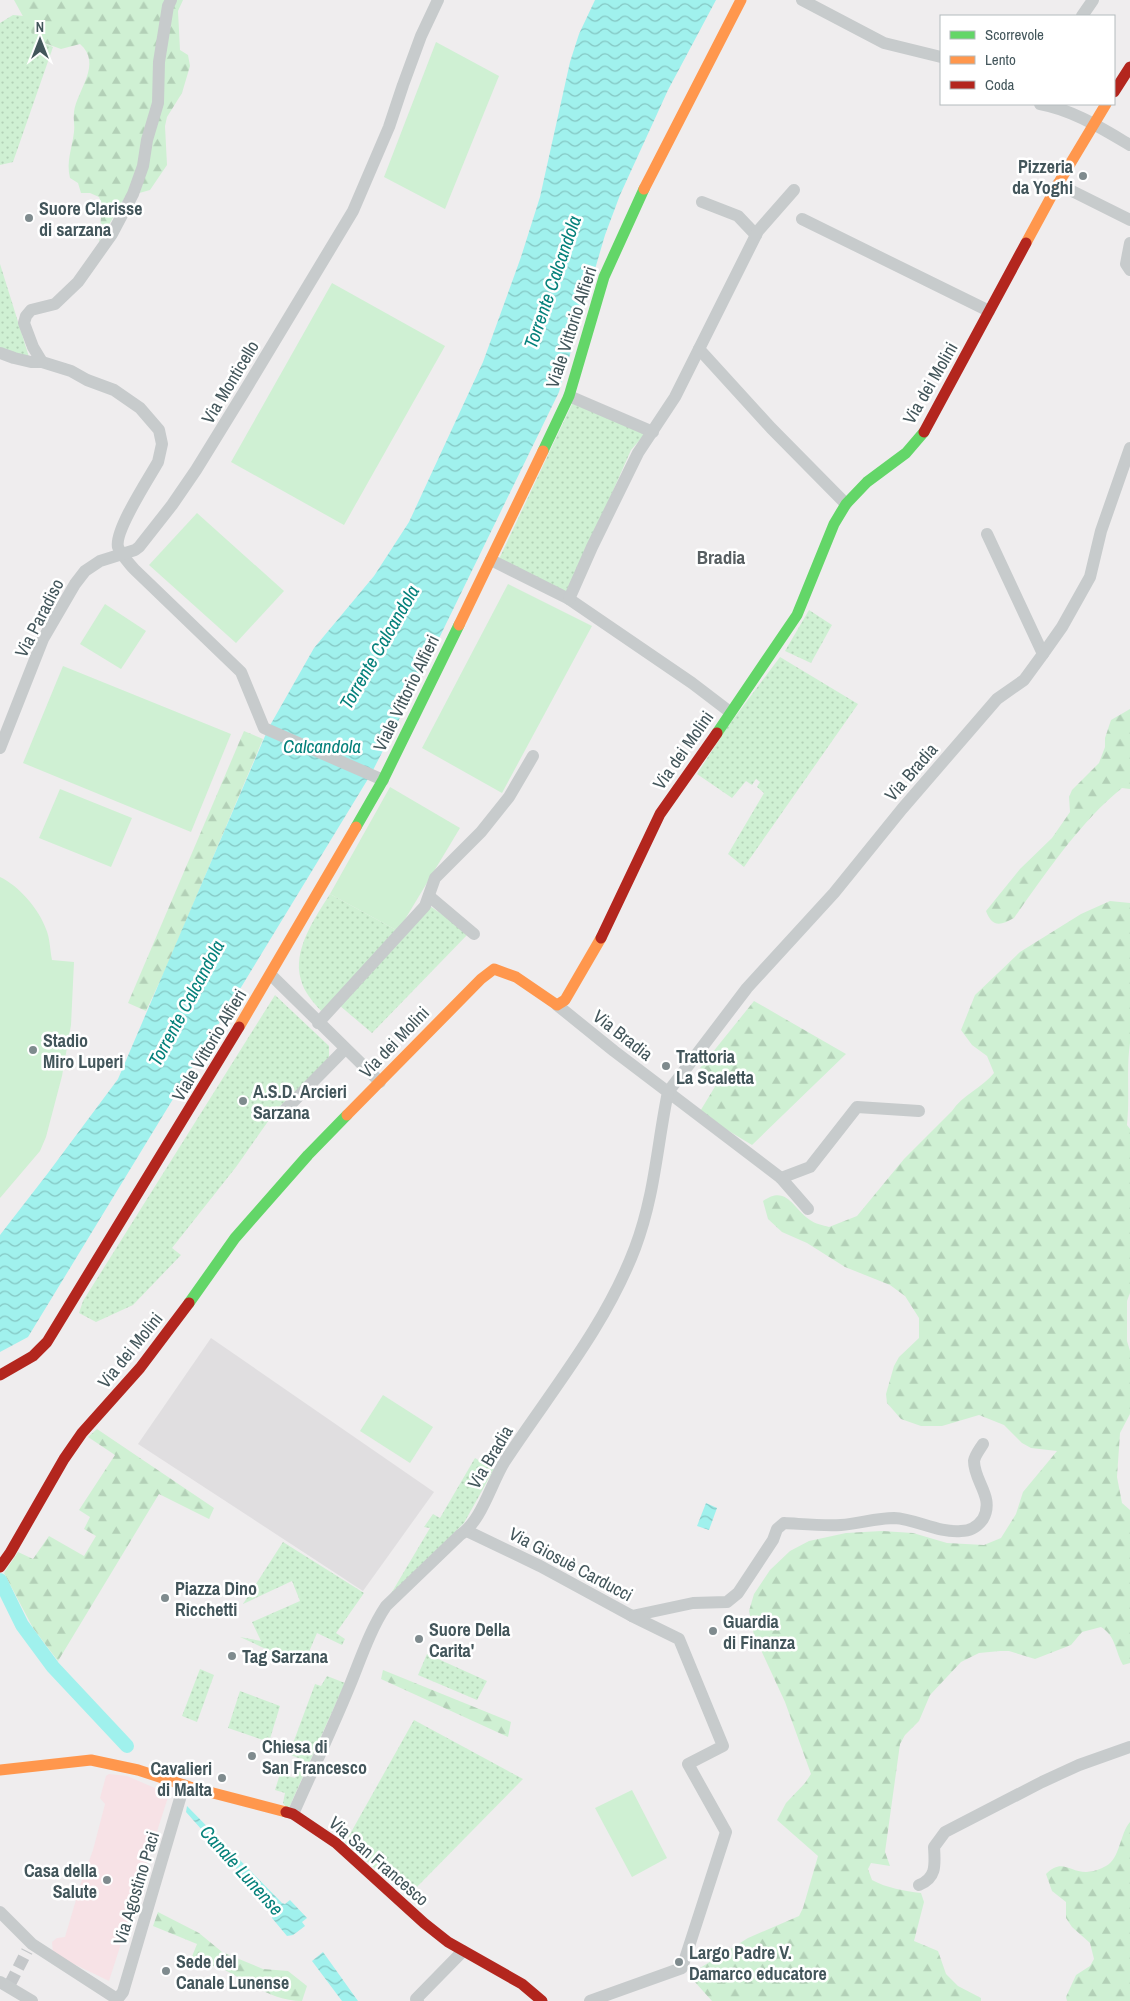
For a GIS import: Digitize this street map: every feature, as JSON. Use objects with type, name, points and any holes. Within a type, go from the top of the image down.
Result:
[{"type":"street","points":[[42,362],[24,323],[26,316],[31,310],[55,304],[78,282],[112,234],[133,194],[143,166],[147,140],[158,103],[159,62],[168,6],[171,0]]},
{"type":"street","name":"Via Monticello","points":[[121,553],[135,550],[144,542],[182,491],[353,211],[389,127],[415,52],[438,0]]},
{"type":"street","name":"Viale Vittorio Alfieri","points":[[0,1375],[36,1356],[50,1339],[271,975],[383,780],[569,396],[604,276],[654,166],[741,0]]},
{"type":"street","points":[[802,0],[884,43],[940,57]]},
{"type":"street","points":[[1083,15],[1093,0]]},
{"type":"street","points":[[1115,90],[1130,67]]},
{"type":"street","points":[[1045,105],[1056,107],[1093,124],[1130,145]]},
{"type":"street","name":"Via dei Molini","points":[[0,1567],[64,1459],[82,1433],[140,1368],[235,1238],[308,1155],[481,979],[494,969],[507,972],[557,1004],[565,1000],[594,952],[660,814],[797,615],[834,524],[846,504],[868,482],[906,453],[927,428],[1058,184],[1105,105]]},
{"type":"street","points":[[1058,184],[1130,220]]},
{"type":"street","points":[[569,599],[620,488],[638,453],[675,397],[756,235],[794,190]]},
{"type":"street","points":[[702,202],[738,216],[756,235]]},
{"type":"street","points":[[802,219],[989,311]]},
{"type":"street","points":[[1130,243],[1126,264],[1130,270]]},
{"type":"street","points":[[699,349],[771,428],[846,504]]},
{"type":"street","points":[[0,352],[31,362],[42,362],[71,371],[87,380],[114,390],[140,408],[159,430],[162,438],[162,451],[158,462],[124,523],[118,546],[121,553],[134,569],[241,672],[264,728],[383,780]]},
{"type":"street","points":[[569,396],[653,432]]},
{"type":"street","name":"Via Bradia","points":[[293,1814],[350,1686],[365,1646],[381,1614],[386,1606],[460,1535],[467,1531],[504,1463],[605,1313],[635,1248],[651,1196],[668,1092],[747,988],[834,893],[902,809],[997,699],[1024,680],[1043,654],[1062,626],[1090,576],[1102,531],[1130,448]]},
{"type":"street","points":[[987,534],[1043,654]]},
{"type":"street","name":"Via Paradiso","points":[[0,748],[43,639],[75,584],[84,571],[100,561],[121,553]]},
{"type":"street","name":"Via dei Molini","points":[[491,560],[569,599],[692,683],[730,712]]},
{"type":"street","points":[[318,1023],[426,906],[435,878],[482,832],[509,797],[533,756]]},
{"type":"street","points":[[429,896],[474,934]]},
{"type":"street","points":[[271,975],[380,1082]]},
{"type":"street","name":"Via Bradia","points":[[557,1004],[668,1092]]},
{"type":"street","points":[[284,1112],[345,1049]]},
{"type":"street","points":[[668,1092],[780,1178],[808,1209]]},
{"type":"street","points":[[780,1178],[810,1167],[857,1107],[919,1111]]},
{"type":"street","name":"Via Giosuè Carducci","points":[[467,1531],[540,1566],[632,1616],[693,1603],[727,1602],[738,1593],[773,1540],[777,1529],[784,1523],[841,1525],[893,1518],[918,1522],[951,1531],[963,1531],[975,1527],[983,1519],[988,1506],[976,1472],[974,1459],[983,1444]]},
{"type":"street","points":[[590,2001],[682,1968],[726,1832],[688,1764],[723,1746],[679,1639],[632,1616]]},
{"type":"street","points":[[919,1885],[927,1882],[932,1876],[935,1860],[934,1846],[945,1832],[1079,1765],[1130,1747]]},
{"type":"street","name":"Via San Francesco","points":[[0,1770],[92,1760],[138,1770],[184,1785],[293,1814],[336,1843],[424,1923],[448,1942],[522,1984],[542,2001]]},
{"type":"street","name":"Via Agostino Paci","points":[[116,2000],[123,1992],[184,1785]]},
{"type":"street","points":[[0,1912],[32,1944],[116,2000]]},
{"type":"street","points":[[418,2001],[416,1998],[463,1951]]},
{"type":"street","points":[[0,1982],[32,2001]]},
{"type":"shaded area","points":[[211,1338],[434,1492],[363,1591],[138,1444]]},
{"type":"shaded area","points":[[109,1774],[127,1776],[169,1794],[109,1981],[53,1954],[52,1942],[57,1938],[65,1937],[93,1850],[105,1804],[100,1798],[106,1776]]},
{"type":"green space","points":[[14,0],[183,0],[178,11],[180,50],[188,55],[190,66],[182,93],[167,117],[165,126],[167,165],[150,190],[125,197],[99,242],[102,205],[99,197],[90,193],[81,193],[78,183],[70,178],[69,172],[74,112],[87,77],[89,60],[80,44],[61,49],[36,40]]},
{"type":"green space","points":[[13,15],[24,16],[36,40],[53,47],[13,162],[0,165],[0,23]]},
{"type":"green space","points":[[436,42],[499,76],[445,209],[384,177]]},
{"type":"green space","points":[[0,264],[29,357],[0,348]]},
{"type":"green space","points":[[332,283],[445,346],[344,525],[231,462]]},
{"type":"green space","points":[[573,402],[645,434],[631,450],[568,593],[499,559]]},
{"type":"green space","points":[[197,513],[284,591],[236,643],[149,565]]},
{"type":"green space","points":[[508,584],[592,626],[502,793],[422,748]]},
{"type":"green space","points":[[105,604],[146,631],[121,669],[80,644]]},
{"type":"green space","points":[[809,610],[832,625],[811,663],[785,651]]},
{"type":"green space","points":[[780,657],[858,704],[744,867],[728,854],[764,793],[757,787],[760,782],[756,779],[752,785],[746,781],[732,798],[697,774],[726,729]]},
{"type":"green space","points":[[63,666],[231,734],[191,832],[23,763]]},
{"type":"green space","points":[[1130,709],[1130,789],[1122,788],[1092,816],[1064,849],[1014,918],[1005,923],[997,924],[991,920],[986,911],[1020,869],[1052,838],[1070,812],[1069,797],[1072,790],[1099,763],[1111,720]]},
{"type":"green space","points":[[244,731],[263,739],[167,966],[146,1011],[128,1003]]},
{"type":"green space","points":[[390,787],[460,828],[398,931],[330,894]]},
{"type":"green space","points":[[60,789],[132,818],[111,867],[39,838]]},
{"type":"green space","name":"Stadio Miro Luperi","points":[[0,877],[21,892],[39,914],[49,940],[52,960],[74,962],[71,1025],[62,1076],[46,1137],[40,1151],[0,1198]]},
{"type":"green space","points":[[330,894],[398,931],[322,1012],[304,989],[299,969],[302,946],[306,935]]},
{"type":"green space","points":[[1110,901],[1130,903],[1130,1043],[1127,1125],[1130,1129],[1130,1293],[1127,1301],[1127,1341],[1130,1351],[1130,1414],[1120,1433],[1117,1477],[1122,1503],[1130,1510],[1130,1663],[1123,1665],[1110,1635],[1101,1627],[1082,1632],[1071,1645],[1035,1659],[1009,1651],[979,1653],[961,1662],[930,1695],[919,1721],[905,1735],[900,1744],[885,1852],[890,1866],[871,1863],[868,1869],[872,1880],[878,1883],[896,1889],[921,1893],[924,1902],[914,1941],[938,1951],[946,1974],[958,1986],[981,1998],[981,2001],[712,2001],[694,1981],[692,1973],[748,1938],[799,1916],[818,1856],[777,1820],[786,1803],[811,1774],[785,1702],[754,1635],[749,1611],[754,1594],[770,1570],[790,1551],[809,1541],[846,1533],[882,1531],[913,1533],[947,1543],[984,1545],[1001,1538],[1016,1514],[1023,1492],[1057,1451],[1031,1448],[1022,1443],[1004,1425],[979,1415],[942,1426],[921,1426],[901,1419],[887,1403],[886,1394],[894,1366],[899,1357],[919,1338],[919,1318],[905,1296],[890,1285],[845,1267],[807,1243],[782,1232],[768,1219],[763,1201],[771,1196],[778,1195],[784,1197],[812,1221],[829,1227],[857,1216],[904,1159],[961,1100],[994,1073],[987,1056],[972,1045],[961,1030],[975,995],[1020,952],[1081,914]]},
{"type":"green space","points":[[430,906],[469,933],[372,1033],[339,1005]]},
{"type":"green space","points":[[275,995],[329,1046],[329,1059],[276,1110],[236,1167],[172,1248],[181,1255],[133,1305],[96,1322],[79,1313],[83,1301]]},
{"type":"green space","points":[[754,1001],[846,1054],[752,1145],[699,1113],[719,1080],[700,1068]]},
{"type":"green space","points":[[383,1395],[433,1427],[410,1463],[360,1431]]},
{"type":"green space","points":[[97,1429],[214,1508],[209,1519],[159,1494],[58,1661],[33,1628],[4,1573],[18,1552],[33,1559],[49,1536],[84,1556],[96,1536],[84,1529],[90,1517],[79,1510],[115,1455],[88,1437]]},
{"type":"green space","points":[[475,1458],[494,1469],[464,1523],[389,1597],[430,1528],[424,1527],[433,1514],[440,1518]]},
{"type":"green space","points":[[283,1542],[364,1593],[336,1633],[345,1639],[342,1645],[317,1633],[303,1666],[240,1637],[261,1641],[252,1622],[300,1601],[292,1581],[243,1604]]},
{"type":"green space","points":[[427,1654],[487,1681],[477,1700],[418,1675]]},
{"type":"green space","points":[[200,1669],[214,1675],[197,1722],[182,1716]]},
{"type":"green space","points":[[383,1670],[511,1722],[508,1737],[381,1679]]},
{"type":"green space","points":[[327,1676],[345,1683],[288,1810],[283,1803],[285,1793],[275,1790],[280,1774],[295,1778],[301,1759],[285,1753],[288,1745],[292,1746],[315,1684],[321,1686]]},
{"type":"green space","points":[[240,1691],[280,1706],[269,1742],[228,1728]]},
{"type":"green space","points":[[414,1720],[523,1779],[408,1896],[345,1843]]},
{"type":"green space","points":[[632,1790],[667,1858],[632,1877],[595,1808]]},
{"type":"green space","points":[[1130,1822],[1130,2001],[1067,2001],[1066,1997],[1076,1975],[1090,1966],[1094,1959],[1090,1943],[1072,1927],[1066,1918],[1066,1902],[1052,1891],[1046,1874],[1052,1869],[1061,1866],[1086,1872],[1096,1870],[1111,1863]]},
{"type":"green space","points":[[158,1912],[199,1933],[222,1952],[263,1969],[288,1971],[307,1986],[302,2001],[271,1995],[221,1968],[191,1959],[197,1944],[153,1926]]},
{"type":"water","name":"Calcandola","points":[[595,0],[716,0],[668,90],[620,195],[605,235],[559,392],[371,774],[28,1337],[0,1352],[0,1235],[118,1079],[268,729],[314,648],[374,576],[409,522],[483,362],[521,257],[540,197],[570,62],[579,34]]},
{"type":"water","points":[[706,1503],[717,1508],[709,1530],[697,1526]]},
{"type":"water","name":"Canale Lunense","points":[[187,1806],[282,1903],[285,1904],[290,1900],[307,1918],[302,1922],[305,1926],[293,1935],[287,1936],[272,1918],[275,1912],[186,1812]]},
{"type":"water","points":[[323,1952],[358,2001],[342,2001],[312,1961]]},
{"type":"waterway","points":[[0,1580],[22,1625],[53,1667],[127,1746]]},
{"type":"tunnel","points":[[10,1984],[27,1951]]},
{"type":"traffic: fast","points":[[543,451],[569,396],[604,277],[644,189]]},
{"type":"traffic: fast","points":[[717,733],[797,615],[834,524],[846,504],[867,482],[906,453],[924,432]]},
{"type":"traffic: fast","points":[[356,827],[383,780],[459,625]]},
{"type":"traffic: fast","points":[[189,1303],[235,1238],[308,1155],[347,1115]]},
{"type":"traffic: slow","points":[[644,189],[741,0]]},
{"type":"traffic: slow","points":[[1026,243],[1058,184],[1105,105]]},
{"type":"traffic: slow","points":[[459,625],[543,451]]},
{"type":"traffic: slow","points":[[239,1027],[356,827]]},
{"type":"traffic: slow","points":[[347,1115],[481,979],[494,969],[516,977],[557,1005],[565,1000],[601,938]]},
{"type":"traffic: slow","points":[[0,1770],[91,1760],[138,1770],[190,1787],[286,1812]]},
{"type":"traffic: jam","points":[[1115,90],[1130,67]]},
{"type":"traffic: jam","points":[[924,432],[1026,243]]},
{"type":"traffic: jam","points":[[601,938],[660,814],[717,733]]},
{"type":"traffic: jam","points":[[0,1375],[33,1356],[47,1342],[239,1027]]},
{"type":"traffic: jam","points":[[0,1567],[64,1459],[82,1433],[140,1368],[189,1303]]},
{"type":"traffic: jam","points":[[286,1812],[293,1814],[336,1843],[424,1923],[448,1942],[522,1984],[542,2001]]},
{"type":"place","name":"Pizzeria da Yoghi","points":[[1083,176]]},
{"type":"place","name":"Suore Clarisse di sarzana","points":[[29,218]]},
{"type":"place","name":"Stadio Miro Luperi","points":[[33,1050]]},
{"type":"place","name":"Trattoria La Scaletta","points":[[666,1066]]},
{"type":"place","name":"A.S.D. Arcieri Sarzana","points":[[243,1101]]},
{"type":"place","name":"Piazza Dino Ricchetti","points":[[165,1598]]},
{"type":"place","name":"Guardia di Finanza","points":[[713,1631]]},
{"type":"place","name":"Suore Della Carita'","points":[[419,1639]]},
{"type":"place","name":"Tag Sarzana","points":[[232,1656]]},
{"type":"place","name":"Chiesa di San Francesco","points":[[252,1756]]},
{"type":"place","name":"Cavalieri di Malta","points":[[222,1778]]},
{"type":"place","name":"Casa della Salute","points":[[107,1880]]},
{"type":"place","name":"Largo Padre V. Damarco educatore","points":[[679,1962]]},
{"type":"place","name":"Sede del Canale Lunense","points":[[166,1971]]},
{"type":"district","name":"Bradia","points":[[721,557]]},
{"type":"water label","name":"Torrente Calcandola","points":[[552,282]]},
{"type":"water label","name":"Torrente Calcandola","points":[[379,647]]},
{"type":"water label","name":"Torrente Calcandola","points":[[186,1003]]}]
